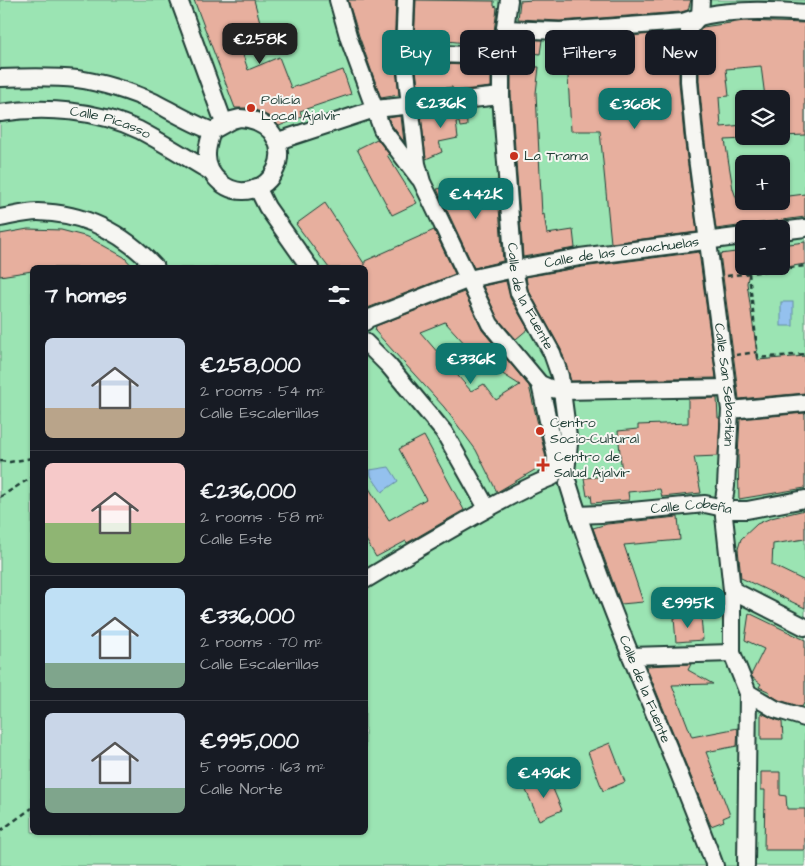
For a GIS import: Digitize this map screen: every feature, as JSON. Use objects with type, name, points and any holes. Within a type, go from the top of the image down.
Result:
[{"type":"street","points":[[0,78],[77,79],[118,89],[152,102],[195,125],[218,127],[240,118],[256,120],[270,129],[280,152],[277,169],[267,182],[257,187],[242,191],[233,189],[217,180],[211,172],[207,154],[218,127],[179,0]]},
{"type":"street","points":[[338,0],[349,39],[382,129],[422,182],[490,324],[540,384],[562,391],[727,388]]},
{"type":"street","points":[[405,30],[406,0]]},
{"type":"street","name":"Calle de la Fuente","points":[[505,29],[509,0]]},
{"type":"street","points":[[505,29],[560,31],[683,22],[700,8],[805,12]]},
{"type":"street","name":"Calle San Sebastián","points":[[700,8],[689,28],[689,81],[694,135],[730,410],[723,507],[732,590],[732,653],[748,693]]},
{"type":"street","points":[[407,75],[422,182]]},
{"type":"street","name":"Calle de la Fuente","points":[[501,75],[514,270],[519,294],[552,353],[560,376],[569,444],[560,476]]},
{"type":"street","points":[[278,144],[284,139],[375,109],[501,96]]},
{"type":"street","name":"Calle Picasso","points":[[0,113],[36,109],[74,112],[108,119],[138,130],[211,172]]},
{"type":"street","points":[[257,187],[267,207],[308,265]]},
{"type":"street","points":[[0,218],[37,212],[71,216],[104,226],[139,249],[153,265]]},
{"type":"street","points":[[790,230],[805,228]]},
{"type":"street","name":"Calle de las Covachuelas","points":[[368,319],[469,279],[580,258],[735,237]]},
{"type":"street","points":[[368,345],[389,366],[444,432],[488,508]]},
{"type":"street","name":"Calle de la Fuente","points":[[540,384],[560,476],[578,515],[631,656],[715,866]]},
{"type":"street","points":[[730,410],[805,403]]},
{"type":"street","points":[[368,578],[406,554],[488,508],[538,482],[560,476]]},
{"type":"street","name":"Calle Cobeña","points":[[578,515],[705,504],[734,510],[747,510],[805,500]]},
{"type":"street","points":[[732,590],[805,627]]},
{"type":"street","points":[[631,656],[732,653]]},
{"type":"street","points":[[746,866],[748,693],[775,709],[805,718]]},
{"type":"path","points":[[790,268],[805,266]]},
{"type":"path","points":[[724,276],[735,275]]},
{"type":"path","points":[[749,275],[758,358],[805,354]]},
{"type":"path","points":[[734,356],[757,352]]},
{"type":"path","points":[[0,461],[10,462],[30,458]]},
{"type":"path","points":[[0,497],[30,478]]},
{"type":"path","points":[[0,831],[30,809]]},
{"type":"green space","points":[[0,0],[805,0],[805,866],[0,866]]},
{"type":"water","points":[[781,302],[793,302],[793,326],[781,326]]},
{"type":"water","points":[[389,467],[398,481],[382,492],[371,476],[370,470]]},
{"type":"building","points":[[194,0],[254,0],[265,40],[241,49],[248,70],[279,57],[291,88],[343,70],[351,94],[300,111],[302,117],[279,126],[270,117],[258,111],[247,108],[235,108]]},
{"type":"building","points":[[348,0],[396,0],[395,30],[382,30],[382,75],[397,75],[399,95],[381,98]]},
{"type":"building","points":[[416,0],[494,1],[494,6],[497,7],[494,30],[460,30],[460,42],[450,41],[450,30],[415,30]]},
{"type":"building","points":[[691,0],[688,10],[681,12],[560,21],[518,19],[520,1]]},
{"type":"building","points":[[744,21],[805,23],[805,135],[790,136],[790,90],[764,90],[761,66],[726,69],[729,96],[719,97],[721,127],[735,126],[735,139],[725,140],[735,195],[735,210],[790,210],[790,196],[805,194],[805,217],[783,220],[735,220],[735,226],[716,229],[704,134],[699,75],[716,75],[716,30],[701,30],[703,27]]},
{"type":"building","points":[[645,35],[645,75],[679,75],[684,136],[697,232],[611,243],[600,131],[571,131],[568,75],[635,75],[635,36]]},
{"type":"building","points":[[535,40],[542,40],[540,54],[535,53]]},
{"type":"building","points":[[450,64],[460,65],[460,75],[491,75],[491,87],[453,91],[452,87],[419,92],[417,75],[450,75]]},
{"type":"building","points":[[535,67],[539,67],[536,93],[542,215],[544,214],[547,234],[573,230],[575,248],[523,257],[511,75],[535,75]]},
{"type":"building","points":[[466,110],[467,126],[460,127],[459,122],[456,122],[458,138],[439,142],[442,152],[426,159],[421,114]]},
{"type":"building","points":[[401,116],[404,142],[388,118]]},
{"type":"building","points":[[377,139],[389,154],[387,155],[417,203],[392,215],[357,149]]},
{"type":"building","points":[[497,181],[503,261],[474,268],[437,189]]},
{"type":"building","points":[[325,203],[365,265],[327,265],[296,224]]},
{"type":"building","points":[[28,229],[61,230],[88,237],[124,257],[131,265],[30,265],[30,271],[0,276],[0,234]]},
{"type":"building","points":[[434,230],[455,274],[368,308],[368,265],[365,265],[365,261]]},
{"type":"building","points":[[805,242],[805,264],[790,266],[790,244]]},
{"type":"building","points":[[699,252],[716,378],[571,381],[561,350],[528,289],[526,277],[582,267]]},
{"type":"building","points":[[735,252],[735,275],[748,275],[747,283],[758,360],[805,356],[805,393],[739,399],[720,254]]},
{"type":"building","points":[[506,281],[510,298],[528,329],[516,339],[498,319],[483,286]]},
{"type":"building","points":[[464,292],[482,330],[529,386],[546,458],[545,464],[497,492],[476,450],[444,407],[375,331],[376,326]],"holes":[[[445,322],[479,359],[520,385],[496,400],[484,384],[471,391],[420,332]]]},
{"type":"building","points":[[717,398],[718,418],[720,418],[718,456],[694,457],[701,493],[662,497],[660,489],[628,492],[629,500],[592,503],[591,495],[587,496],[584,478],[622,475],[618,431],[638,429],[638,425],[688,423],[688,399]]},
{"type":"building","points":[[805,413],[805,488],[739,499],[738,456],[740,419]]},
{"type":"building","points":[[424,436],[464,510],[407,543],[406,541],[376,557],[368,543],[368,487],[389,520],[426,499],[399,449]]},
{"type":"building","points":[[805,510],[805,539],[773,544],[772,565],[805,581],[805,608],[741,578],[738,549],[741,539],[757,524],[771,518]]},
{"type":"building","points":[[678,517],[680,540],[624,545],[643,602],[621,604],[593,528],[607,524]]},
{"type":"building","points":[[749,613],[805,640],[805,701],[802,707],[779,700],[769,694],[770,692],[759,687],[761,684],[751,675],[764,649],[745,640]]},
{"type":"building","points":[[701,616],[703,640],[676,642],[674,618]]},
{"type":"building","points":[[691,664],[688,670],[713,684],[672,685],[692,737],[738,728],[737,746],[706,752],[730,815],[723,818],[724,821],[711,826],[646,666]]},
{"type":"building","points":[[761,713],[782,722],[783,739],[761,739]]},
{"type":"building","points":[[610,743],[625,782],[603,791],[588,752]]},
{"type":"building","points":[[761,772],[780,772],[780,795],[786,796],[787,809],[805,809],[805,850],[764,850],[765,790],[761,790]]},
{"type":"building","points":[[548,777],[562,810],[539,820],[525,788]]},
{"type":"place","name":"Policía Local Ajalvir","points":[[251,108]]},
{"type":"place","name":"La Trama","points":[[514,156]]},
{"type":"place","name":"Centro Socio-Cultural","points":[[540,431]]},
{"type":"place","name":"Centro de Salud Ajalvir","points":[[543,465]]}]
